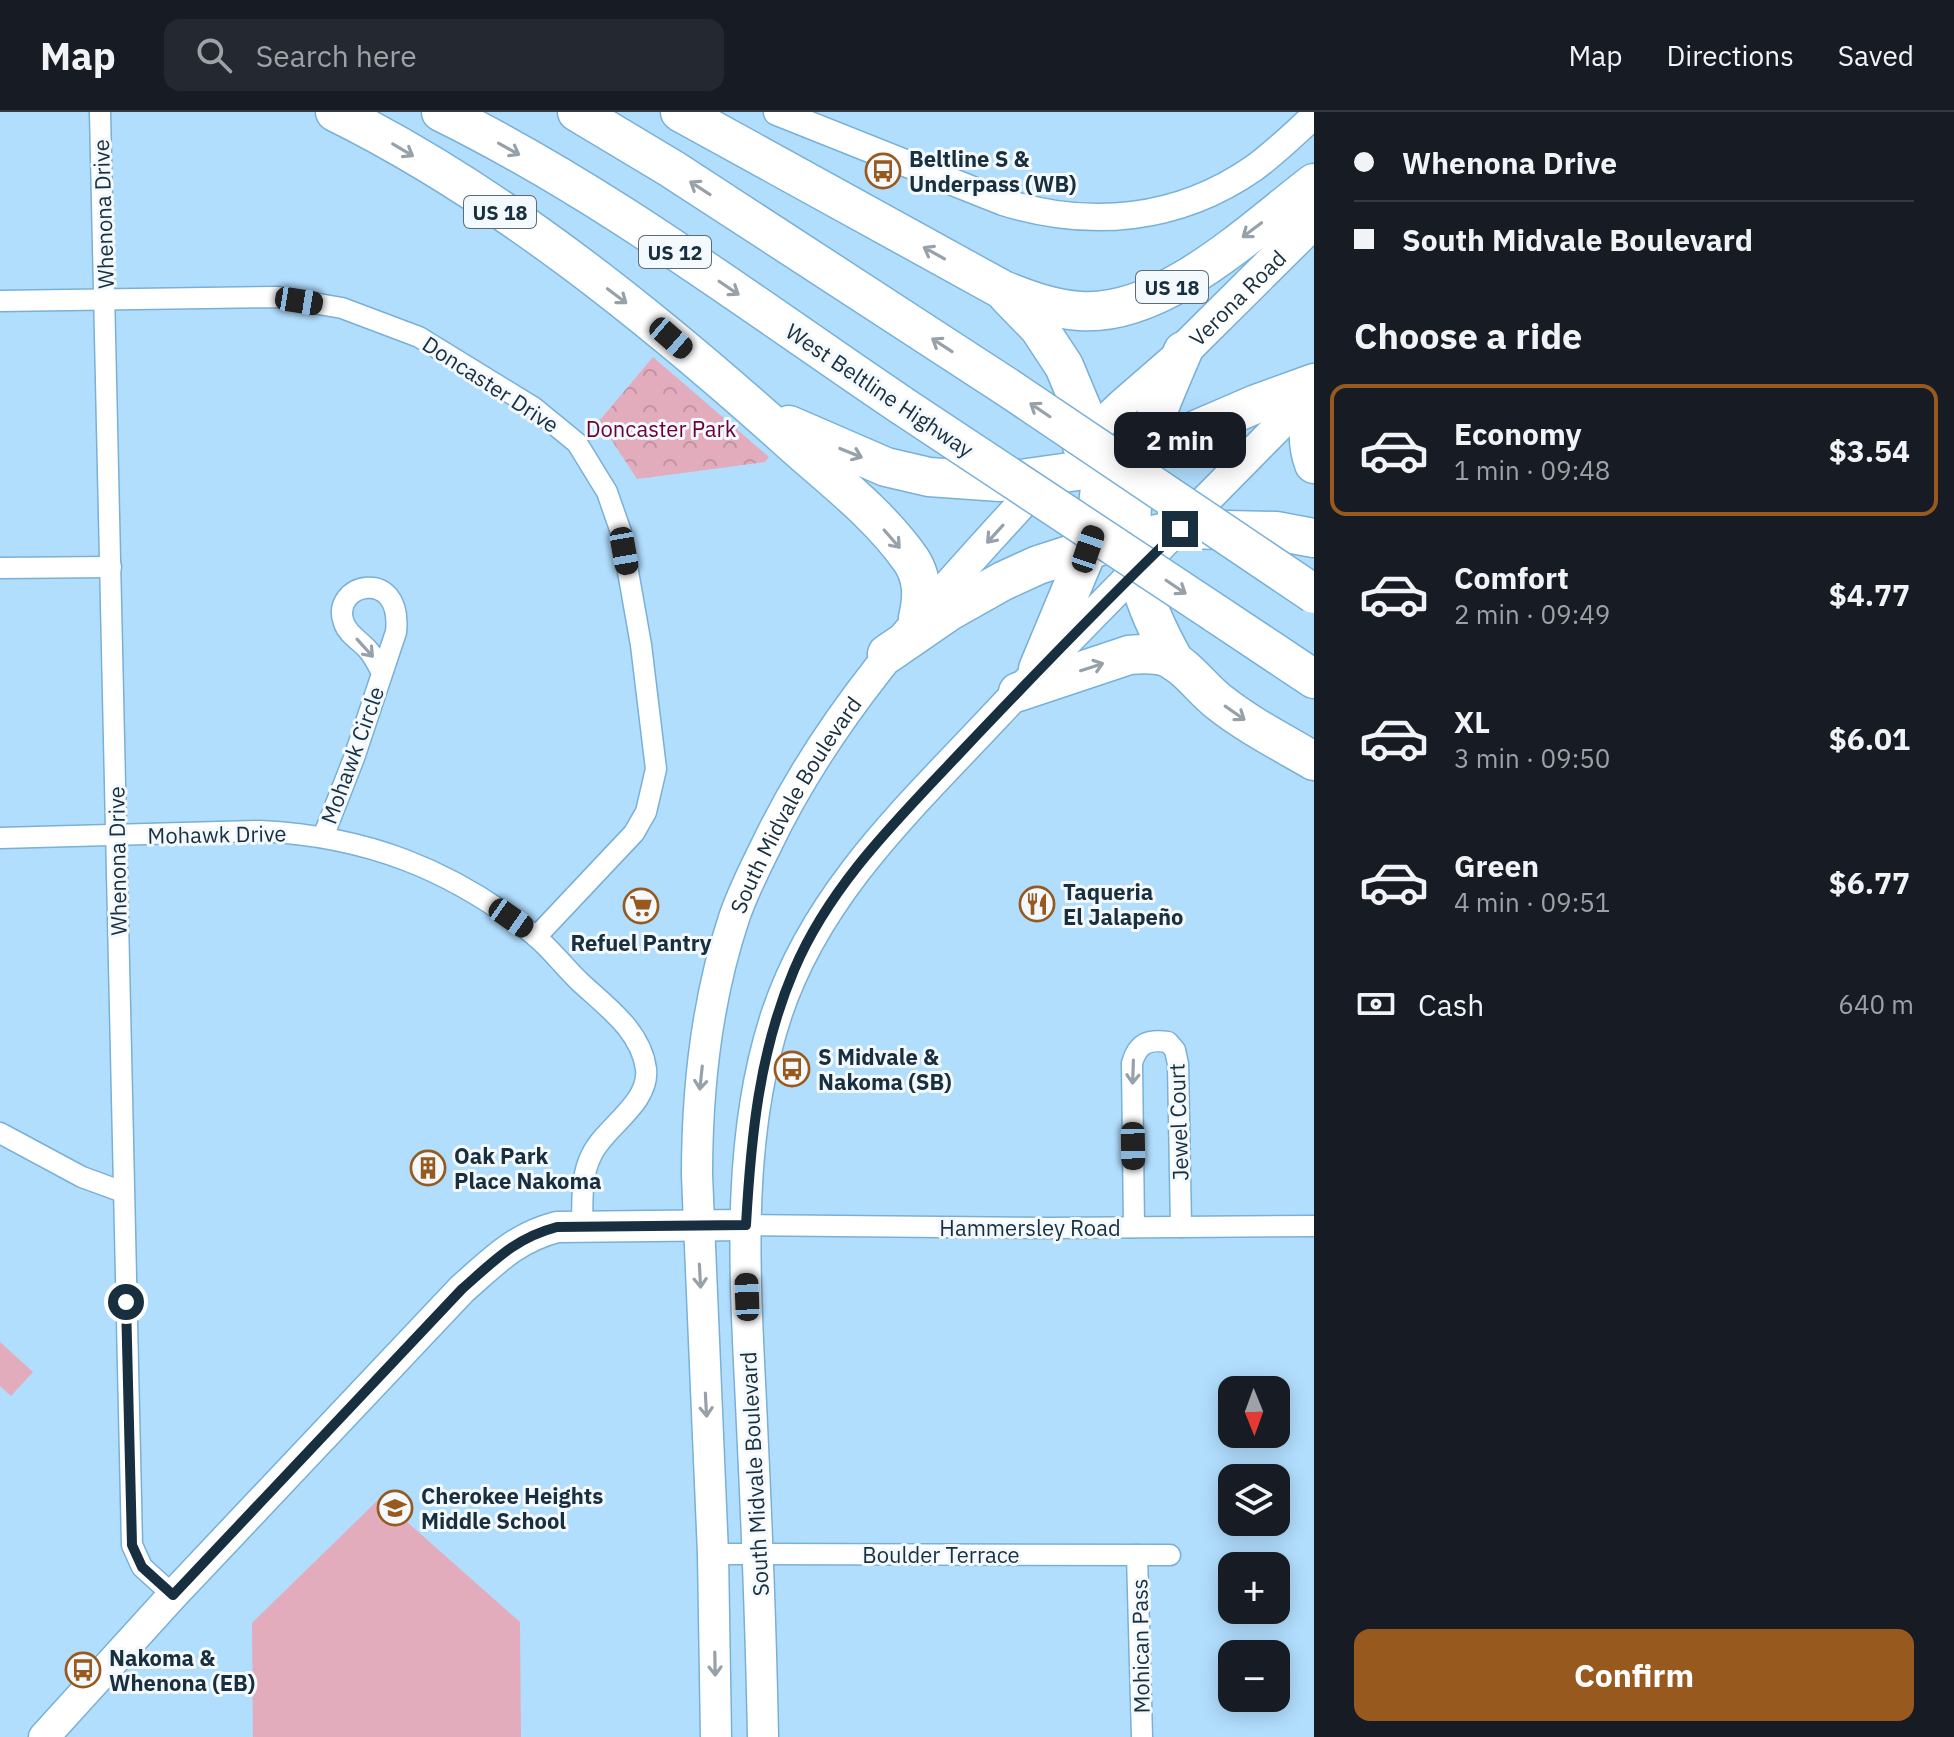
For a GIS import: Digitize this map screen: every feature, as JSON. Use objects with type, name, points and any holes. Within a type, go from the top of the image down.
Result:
[{"type":"highway","name":"US 18","points":[[335,112],[474,193],[568,258],[671,338],[754,409],[886,467],[929,477],[1000,482],[1047,476],[1095,450],[1141,455],[1256,404],[1314,383]]},
{"type":"highway","name":"West Beltline Highway","points":[[441,112],[630,221],[1314,679]]},
{"type":"highway","points":[[577,112],[672,169],[1007,387],[1314,594]]},
{"type":"highway","name":"US 18","points":[[680,112],[1003,290],[1041,305],[1079,311],[1125,306],[1189,278],[1314,183]]},
{"type":"highway","name":"Verona Road","points":[[1183,351],[1314,221]]},
{"type":"highway","points":[[1003,290],[1039,328],[1064,366],[1095,450],[1098,511],[1088,549],[1028,681]]},
{"type":"highway","points":[[1183,351],[1149,430],[1131,506],[1133,555],[1156,628],[1175,662],[1216,700],[1257,729],[1314,761]]},
{"type":"highway","points":[[1314,400],[1308,423],[1308,440],[1314,464]]},
{"type":"highway","points":[[754,409],[871,514],[911,560],[921,585],[918,618]]},
{"type":"highway","points":[[887,654],[948,612],[1003,581],[1038,565],[1088,549],[1133,555],[1180,529],[1276,531],[1314,538]]},
{"type":"highway","points":[[1028,681],[1129,655],[1153,654],[1175,662]]},
{"type":"main road","name":"Verona Road","points":[[1095,450],[1121,405],[1183,351]]},
{"type":"main road","points":[[1180,529],[1314,390]]},
{"type":"main road","name":"South Midvale Boulevard","points":[[716,1737],[713,1554],[698,1225],[697,1122],[712,1001],[734,918],[775,826],[816,753],[887,654],[1047,476]]},
{"type":"main road","name":"South Midvale Boulevard","points":[[763,1737],[746,1225],[754,1123],[762,1069],[777,1015],[795,968],[830,904],[856,869],[1028,681],[1133,555]]},
{"type":"main road","points":[[44,1737],[173,1595],[462,1289],[512,1245],[533,1233],[557,1227],[746,1225]]},
{"type":"street","name":"Whenona Drive","points":[[100,112],[132,1545],[142,1567],[173,1595]]},
{"type":"street","points":[[777,112],[1003,202],[1035,212],[1068,217],[1132,217],[1201,198],[1255,167],[1314,116]]},
{"type":"street","name":"Doncaster Drive","points":[[0,301],[278,297],[342,308],[419,337],[533,407],[577,443],[607,492],[621,532],[641,645],[656,769],[646,812],[634,833],[536,937]]},
{"type":"street","points":[[0,568],[111,567]]},
{"type":"street","name":"Mohawk Circle","points":[[323,837],[354,758],[382,673]]},
{"type":"street","name":"Mohawk Drive","points":[[0,838],[260,831],[323,837],[354,842],[430,869],[485,900],[536,937],[632,1033],[643,1055],[646,1072],[639,1096],[593,1151],[583,1176],[582,1226]]},
{"type":"street","name":"Jewel Court","points":[[1134,1227],[1132,1063],[1136,1050],[1142,1044],[1155,1040],[1168,1042],[1175,1050],[1178,1064],[1181,1227]]},
{"type":"street","points":[[0,1133],[82,1177],[123,1192]]},
{"type":"street","name":"Hammersley Road","points":[[746,1225],[1314,1226]]},
{"type":"street","name":"Boulder Terrace","points":[[713,1554],[1170,1555]]},
{"type":"street","name":"Mohican Pass","points":[[1137,1555],[1142,1737]]},
{"type":"green space","name":"Doncaster Park","points":[[653,357],[769,457],[765,462],[637,479],[599,421]]},
{"type":"green space","points":[[0,1342],[33,1372],[11,1396],[0,1386]]},
{"type":"green space","points":[[380,1498],[520,1622],[521,1737],[253,1737],[252,1623]]},
{"type":"place","name":"Beltline S & Underpass (WB)","points":[[883,171]]},
{"type":"place","name":"Taqueria El Jalapeño","points":[[1037,904]]},
{"type":"place","name":"Refuel Pantry","points":[[641,906]]},
{"type":"place","name":"S Midvale & Nakoma (SB)","points":[[792,1069]]},
{"type":"place","name":"Oak Park Place Nakoma","points":[[428,1168]]},
{"type":"place","name":"Cherokee Heights Middle School","points":[[395,1508]]},
{"type":"place","name":"Nakoma & Whenona (EB)","points":[[83,1670]]},
{"type":"route","points":[[126,1302],[132,1545],[142,1567],[173,1595],[462,1289],[512,1245],[533,1233],[557,1227],[746,1225],[749,1170],[762,1069],[777,1015],[795,968],[819,921],[885,834],[1038,669],[1180,529]]}]
